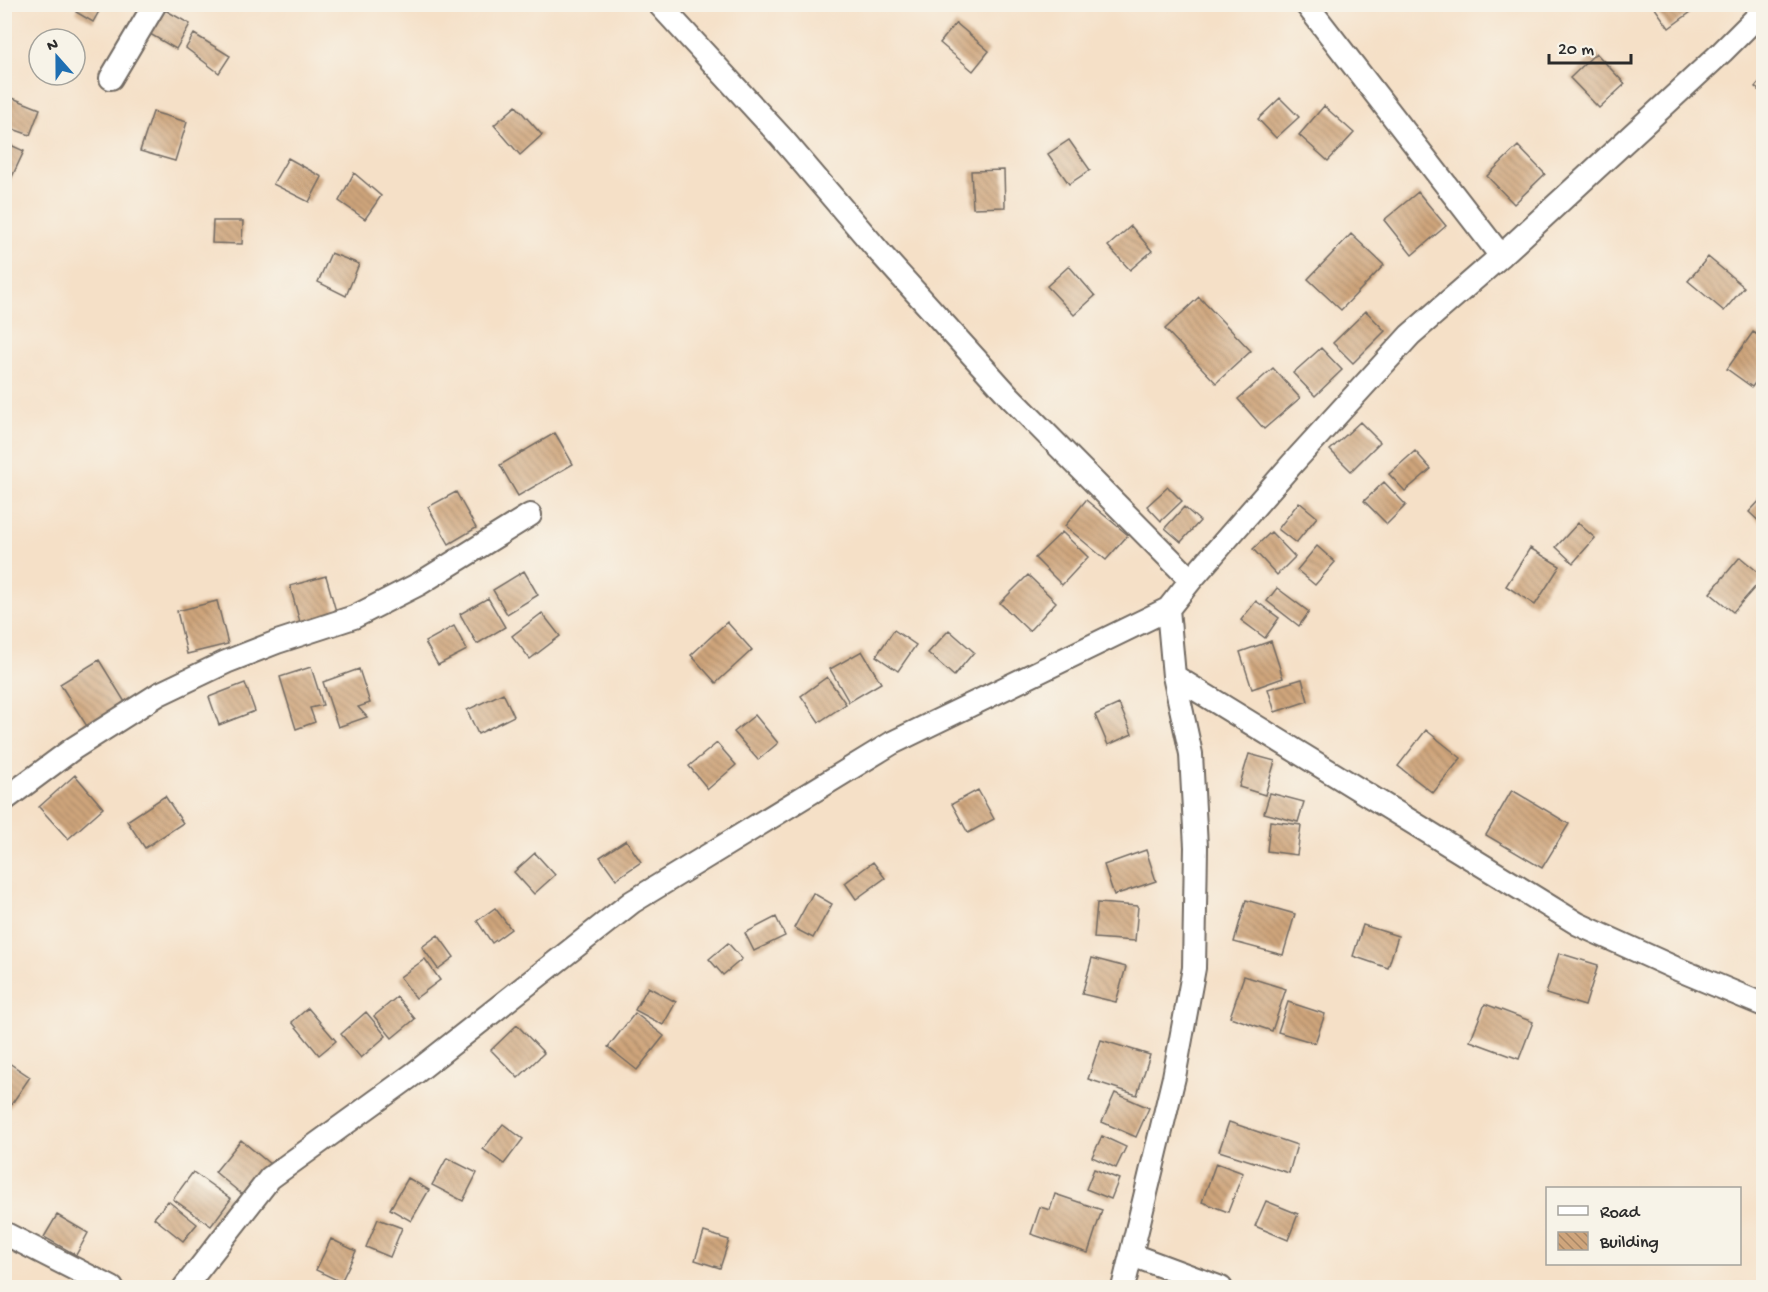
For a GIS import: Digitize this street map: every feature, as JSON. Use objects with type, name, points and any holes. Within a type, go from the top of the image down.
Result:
[{"type":"street","points":[[111,78],[155,4]]},
{"type":"street","points":[[659,4],[781,137],[881,254],[1010,397],[1191,580]]},
{"type":"street","points":[[1306,4],[1501,256]]},
{"type":"street","points":[[184,1287],[270,1178],[415,1073],[632,902],[892,743],[1168,609],[1292,464],[1410,335],[1501,256],[1722,52],[1764,10]]},
{"type":"street","points":[[4,800],[74,748],[159,694],[226,662],[277,642],[354,617],[419,584],[530,515]]},
{"type":"street","points":[[1123,1287],[1174,1077],[1194,968],[1197,847],[1191,754],[1174,676],[1168,609]]},
{"type":"street","points":[[1174,676],[1578,924],[1764,1005]]},
{"type":"street","points":[[4,1233],[112,1287]]},
{"type":"street","points":[[1132,1255],[1221,1287]]},
{"type":"building","points":[[80,4],[103,4],[93,22],[76,12]]},
{"type":"building","points":[[1652,4],[1692,4],[1695,9],[1669,28]]},
{"type":"building","points":[[165,10],[190,24],[176,49],[150,34]]},
{"type":"building","points":[[956,23],[989,51],[973,71],[940,43]]},
{"type":"building","points":[[194,34],[230,56],[219,73],[186,48]]},
{"type":"building","points":[[1596,53],[1625,84],[1599,108],[1570,78]]},
{"type":"building","points":[[1764,77],[1764,94],[1755,87]]},
{"type":"building","points":[[10,97],[40,109],[30,135],[4,126],[4,111]]},
{"type":"building","points":[[1280,98],[1299,117],[1276,138],[1258,119]]},
{"type":"building","points":[[516,106],[542,135],[520,155],[494,125]]},
{"type":"building","points":[[1324,106],[1354,133],[1328,161],[1299,135]]},
{"type":"building","points":[[153,112],[187,122],[175,161],[140,151]]},
{"type":"building","points":[[1069,140],[1090,170],[1069,184],[1048,154]]},
{"type":"building","points":[[4,142],[24,151],[4,194]]},
{"type":"building","points":[[1518,146],[1545,174],[1514,204],[1487,176]]},
{"type":"building","points":[[288,158],[322,177],[309,202],[273,184]]},
{"type":"building","points":[[1004,170],[1005,207],[973,208],[971,171]]},
{"type":"building","points":[[354,173],[381,196],[365,219],[339,201]]},
{"type":"building","points":[[1418,192],[1446,226],[1412,255],[1384,220]]},
{"type":"building","points":[[213,221],[243,221],[242,244],[212,243]]},
{"type":"building","points":[[1131,226],[1152,251],[1130,270],[1108,246]]},
{"type":"building","points":[[1351,234],[1384,265],[1341,310],[1308,279]]},
{"type":"building","points":[[331,253],[359,264],[346,296],[318,282]]},
{"type":"building","points":[[1708,257],[1744,287],[1724,311],[1688,281]]},
{"type":"building","points":[[1069,266],[1095,296],[1074,315],[1047,286]]},
{"type":"building","points":[[1199,297],[1251,351],[1216,383],[1165,329]]},
{"type":"building","points":[[1366,311],[1385,331],[1353,363],[1333,343]]},
{"type":"building","points":[[1753,332],[1764,339],[1764,370],[1752,387],[1727,369]]},
{"type":"building","points":[[1321,348],[1342,370],[1315,396],[1293,373]]},
{"type":"building","points":[[1273,368],[1300,398],[1264,429],[1238,399]]},
{"type":"building","points":[[1360,422],[1380,442],[1351,471],[1330,450]]},
{"type":"building","points":[[555,433],[573,464],[518,496],[500,465]]},
{"type":"building","points":[[1415,451],[1431,469],[1405,491],[1389,474]]},
{"type":"building","points":[[1384,482],[1406,505],[1387,524],[1364,501]]},
{"type":"building","points":[[1168,487],[1182,501],[1161,521],[1147,506]]},
{"type":"building","points":[[456,492],[476,528],[449,544],[428,507]]},
{"type":"building","points":[[1764,496],[1764,526],[1749,512]]},
{"type":"building","points":[[1086,500],[1128,535],[1106,560],[1065,526]]},
{"type":"building","points":[[1299,502],[1317,517],[1296,543],[1278,529]]},
{"type":"building","points":[[1184,507],[1200,521],[1181,542],[1165,528]]},
{"type":"building","points":[[1578,523],[1595,538],[1573,563],[1556,547]]},
{"type":"building","points":[[1062,532],[1088,557],[1062,585],[1035,558]]},
{"type":"building","points":[[1271,532],[1295,557],[1277,575],[1253,549]]},
{"type":"building","points":[[1317,546],[1335,562],[1315,585],[1297,570]]},
{"type":"building","points":[[1530,548],[1560,566],[1535,605],[1506,586]]},
{"type":"building","points":[[1740,557],[1764,577],[1733,612],[1710,593]]},
{"type":"building","points":[[524,571],[538,595],[507,614],[493,590]]},
{"type":"building","points":[[1028,575],[1056,602],[1029,631],[1000,603]]},
{"type":"building","points":[[326,576],[337,615],[301,626],[290,586]]},
{"type":"building","points":[[1277,588],[1309,612],[1299,626],[1267,601]]},
{"type":"building","points":[[488,598],[505,627],[477,644],[460,614]]},
{"type":"building","points":[[217,601],[228,644],[187,654],[177,611]]},
{"type":"building","points":[[1256,601],[1279,618],[1265,638],[1241,620]]},
{"type":"building","points":[[542,613],[560,636],[530,659],[512,636]]},
{"type":"building","points":[[727,622],[752,650],[716,683],[691,655]]},
{"type":"building","points":[[454,626],[467,650],[438,665],[425,642]]},
{"type":"building","points":[[894,630],[916,645],[898,671],[876,656]]},
{"type":"building","points":[[949,630],[974,652],[954,676],[928,653]]},
{"type":"building","points":[[1271,641],[1283,678],[1252,689],[1240,652]]},
{"type":"building","points":[[862,651],[881,683],[849,702],[830,669]]},
{"type":"building","points":[[99,660],[128,707],[90,731],[60,684]]},
{"type":"building","points":[[311,667],[323,705],[310,708],[315,722],[296,729],[280,677]]},
{"type":"building","points":[[359,669],[370,703],[358,707],[367,717],[338,727],[323,682]]},
{"type":"building","points":[[827,677],[846,704],[819,722],[801,696]]},
{"type":"building","points":[[1302,679],[1308,701],[1275,712],[1268,689]]},
{"type":"building","points":[[245,683],[255,711],[219,725],[209,697]]},
{"type":"building","points":[[503,693],[514,716],[478,734],[467,710]]},
{"type":"building","points":[[1119,704],[1132,734],[1108,745],[1095,715]]},
{"type":"building","points":[[755,715],[778,743],[758,760],[734,732]]},
{"type":"building","points":[[1426,730],[1461,758],[1433,793],[1398,766]]},
{"type":"building","points":[[717,743],[736,765],[708,789],[689,766]]},
{"type":"building","points":[[1249,754],[1275,761],[1265,795],[1239,787]]},
{"type":"building","points":[[75,775],[103,808],[68,839],[39,807]]},
{"type":"building","points":[[978,790],[994,819],[968,833],[952,804]]},
{"type":"building","points":[[1512,790],[1569,824],[1542,868],[1486,835]]},
{"type":"building","points":[[1270,793],[1304,802],[1298,822],[1264,813]]},
{"type":"building","points":[[165,796],[183,823],[145,848],[127,821]]},
{"type":"building","points":[[1270,821],[1301,825],[1297,855],[1267,851]]},
{"type":"building","points":[[626,840],[641,862],[616,879],[600,857]]},
{"type":"building","points":[[1146,850],[1156,881],[1114,895],[1104,865]]},
{"type":"building","points":[[535,853],[555,875],[534,894],[514,872]]},
{"type":"building","points":[[873,862],[885,878],[856,899],[845,883]]},
{"type":"building","points":[[813,893],[832,904],[813,938],[794,928]]},
{"type":"building","points":[[1246,900],[1295,914],[1283,955],[1234,942]]},
{"type":"building","points":[[1097,903],[1138,906],[1135,941],[1094,938]]},
{"type":"building","points":[[495,908],[511,929],[492,943],[477,921]]},
{"type":"building","points":[[776,917],[785,936],[754,951],[745,933]]},
{"type":"building","points":[[1363,925],[1398,936],[1388,968],[1353,956]]},
{"type":"building","points":[[438,935],[454,957],[438,969],[422,947]]},
{"type":"building","points":[[728,943],[742,959],[723,975],[709,959]]},
{"type":"building","points":[[1559,953],[1598,965],[1585,1006],[1546,994]]},
{"type":"building","points":[[1092,958],[1126,967],[1116,1002],[1082,994]]},
{"type":"building","points":[[425,959],[440,980],[416,998],[400,977]]},
{"type":"building","points":[[1244,976],[1286,989],[1272,1031],[1230,1017]]},
{"type":"building","points":[[648,987],[676,1002],[663,1025],[635,1010]]},
{"type":"building","points":[[397,997],[415,1019],[392,1038],[374,1016]]},
{"type":"building","points":[[1288,1002],[1325,1014],[1315,1043],[1278,1032]]},
{"type":"building","points":[[1485,1004],[1533,1022],[1519,1059],[1470,1041]]},
{"type":"building","points":[[308,1008],[336,1041],[319,1055],[292,1022]]},
{"type":"building","points":[[366,1012],[386,1036],[361,1058],[341,1034]]},
{"type":"building","points":[[635,1013],[664,1036],[637,1070],[608,1047]]},
{"type":"building","points":[[517,1025],[544,1053],[518,1078],[491,1050]]},
{"type":"building","points":[[1101,1040],[1150,1055],[1137,1095],[1088,1079]]},
{"type":"building","points":[[6,1061],[30,1077],[9,1108],[4,1105]]},
{"type":"building","points":[[1115,1093],[1149,1108],[1136,1137],[1102,1122]]},
{"type":"building","points":[[1229,1122],[1297,1145],[1289,1173],[1219,1151]]},
{"type":"building","points":[[503,1124],[523,1139],[504,1164],[483,1149]]},
{"type":"building","points":[[1102,1136],[1126,1147],[1116,1168],[1092,1157]]},
{"type":"building","points":[[241,1140],[270,1164],[244,1196],[215,1172]]},
{"type":"building","points":[[447,1158],[477,1173],[463,1201],[432,1185]]},
{"type":"building","points":[[1216,1163],[1243,1173],[1228,1212],[1202,1202]]},
{"type":"building","points":[[1094,1169],[1119,1179],[1111,1199],[1086,1189]]},
{"type":"building","points":[[193,1172],[231,1199],[211,1226],[173,1199]]},
{"type":"building","points":[[408,1178],[429,1190],[411,1221],[390,1209]]},
{"type":"building","points":[[1055,1194],[1102,1210],[1088,1253],[1031,1234],[1040,1207],[1050,1210]]},
{"type":"building","points":[[168,1201],[197,1224],[183,1241],[154,1218]]},
{"type":"building","points":[[1266,1201],[1298,1214],[1288,1240],[1255,1226]]},
{"type":"building","points":[[57,1215],[88,1233],[76,1255],[44,1237]]},
{"type":"building","points":[[378,1219],[402,1228],[390,1257],[366,1247]]},
{"type":"building","points":[[704,1232],[729,1240],[720,1268],[695,1260]]},
{"type":"building","points":[[331,1239],[356,1251],[341,1282],[316,1270]]}]
